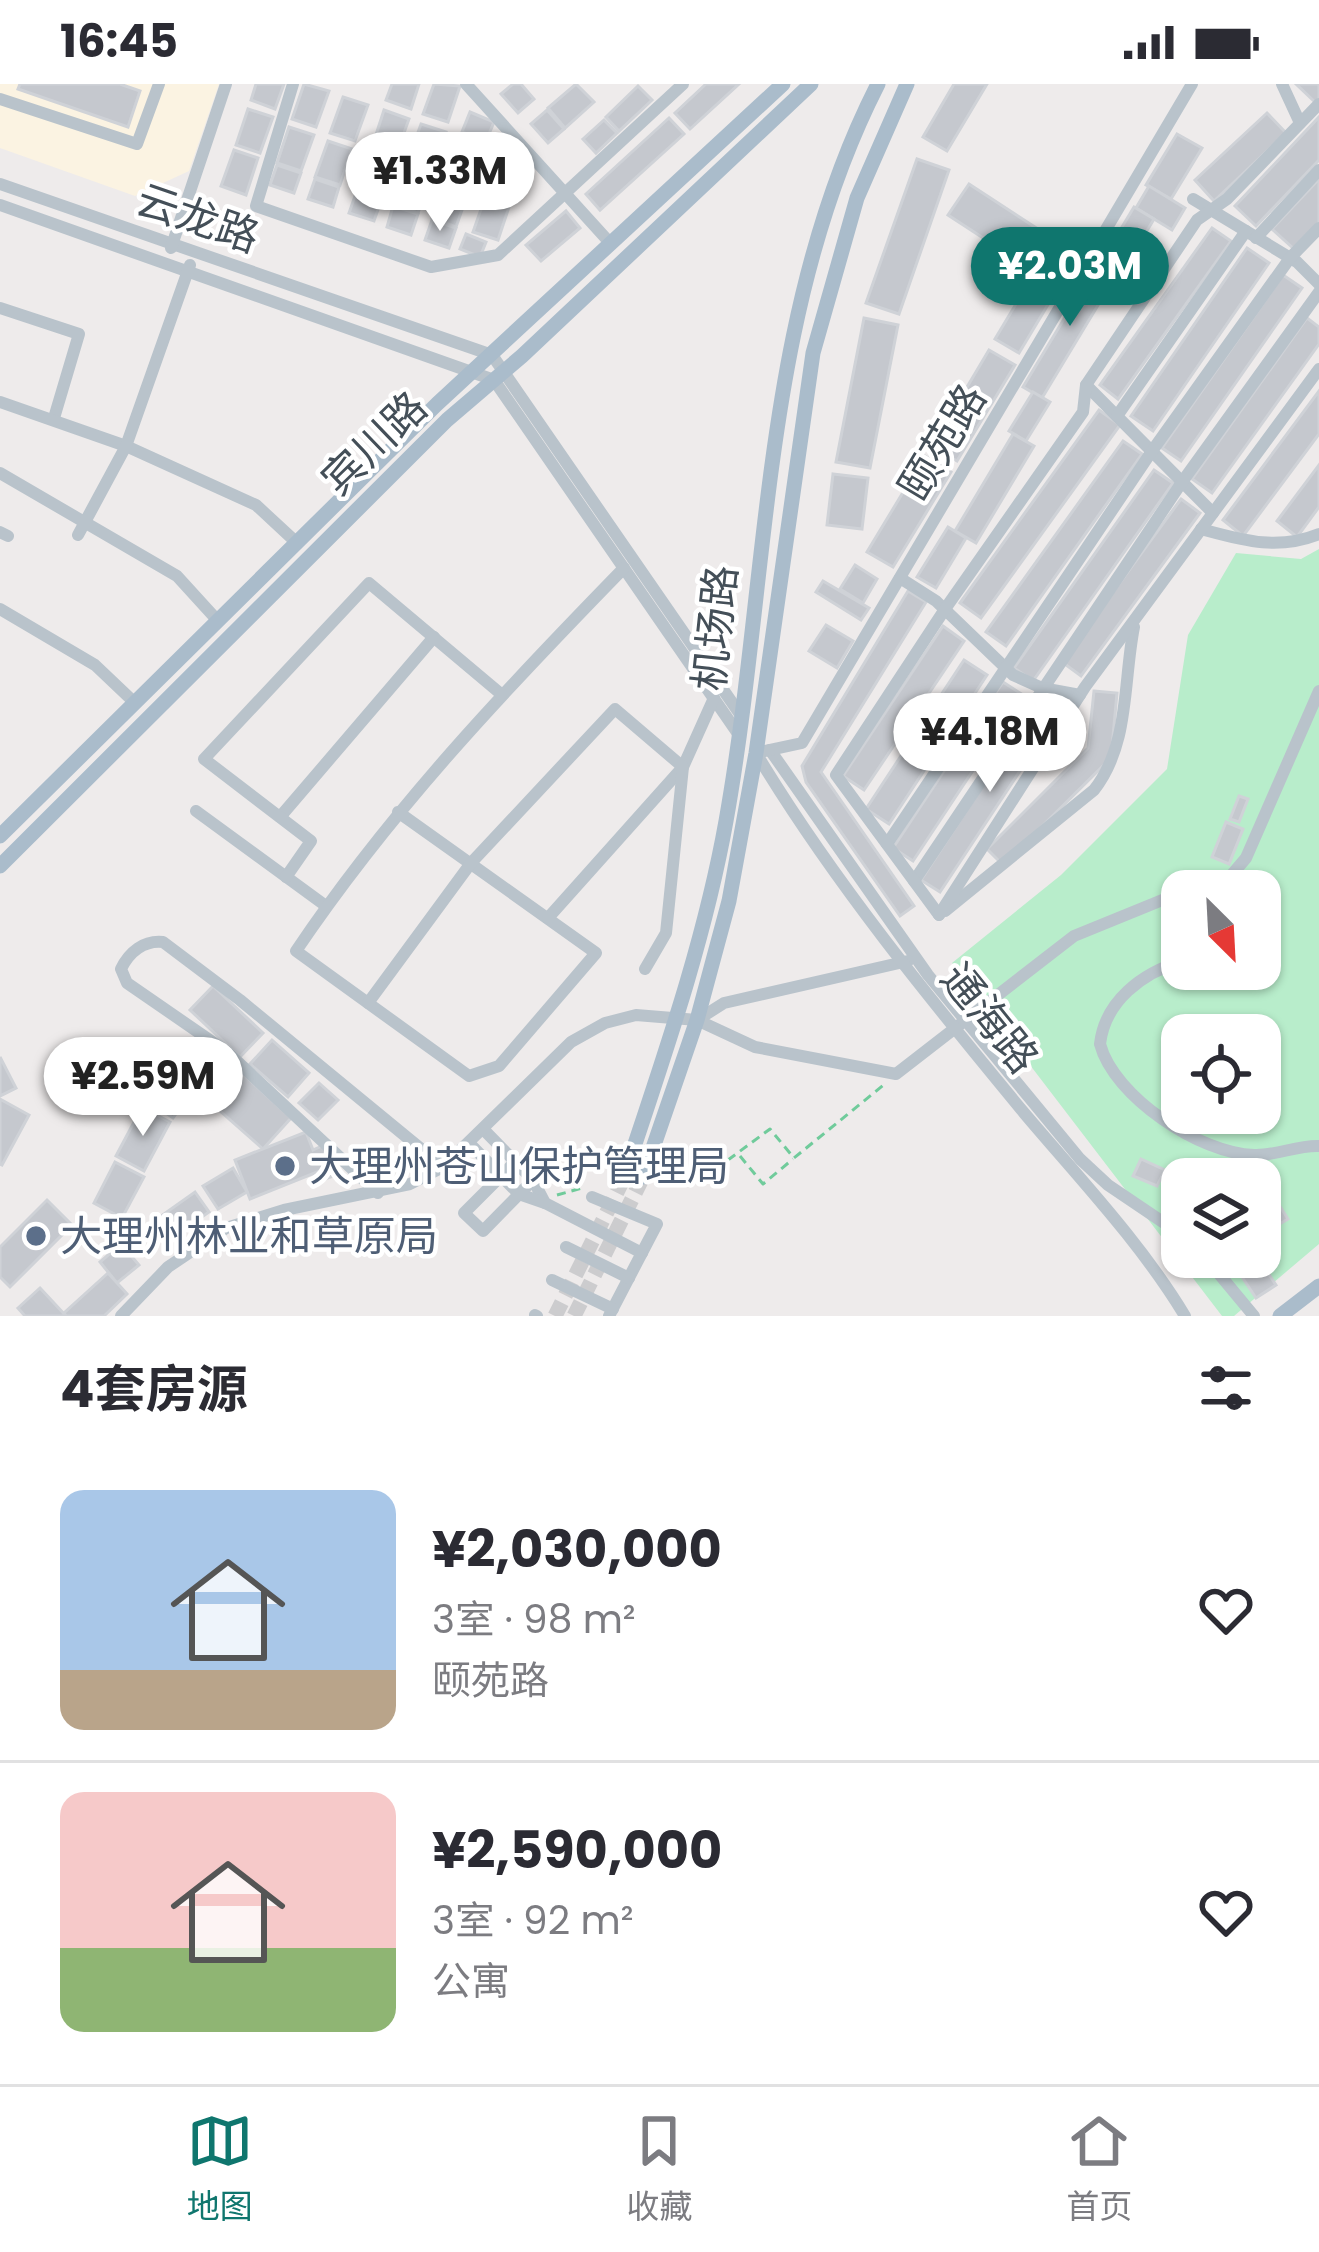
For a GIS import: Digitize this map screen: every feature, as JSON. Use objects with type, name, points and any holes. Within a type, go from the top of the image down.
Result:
[{"type":"main road","name":"宾川路","points":[[0,836],[476,370],[783,84]]},
{"type":"main road","name":"宾川路","points":[[0,866],[447,420],[811,84]]},
{"type":"main road","name":"机场路","points":[[623,1180],[676,1020],[721,844],[790,353],[838,172],[878,84]]},
{"type":"main road","name":"机场路","points":[[643,1177],[698,1020],[763,752],[813,353],[857,198],[907,84]]},
{"type":"main road","points":[[1280,1316],[1319,1286]]},
{"type":"street","points":[[1,102],[137,144],[159,84]]},
{"type":"street","points":[[166,262],[226,84]]},
{"type":"street","points":[[293,84],[256,206],[430,267],[498,255],[682,84]]},
{"type":"street","points":[[466,84],[611,244]]},
{"type":"street","name":"颐苑路","points":[[763,752],[802,743],[1192,84]]},
{"type":"street","points":[[1282,84],[1300,123]]},
{"type":"street","points":[[939,915],[836,775],[1083,412],[1086,385],[1197,220],[1227,200],[1319,104]]},
{"type":"street","points":[[1117,416],[1251,234],[1319,170]]},
{"type":"street","name":"云龙路","points":[[0,184],[492,355]]},
{"type":"street","points":[[914,881],[1182,482],[1319,288],[1290,258],[1192,199]]},
{"type":"street","name":"云龙路","points":[[0,205],[499,375]]},
{"type":"street","points":[[887,844],[1152,451],[1290,258],[1319,228]]},
{"type":"street","points":[[81,529],[126,446],[194,252]]},
{"type":"street","points":[[0,308],[79,334],[54,418]]},
{"type":"street","points":[[492,355],[499,375],[624,568],[739,735]]},
{"type":"street","points":[[939,915],[1080,694],[1319,369]]},
{"type":"street","points":[[499,375],[742,717]]},
{"type":"street","points":[[1086,385],[1213,513]]},
{"type":"street","points":[[0,402],[126,446],[256,505],[297,543]]},
{"type":"street","points":[[0,473],[81,529],[177,576],[218,621]]},
{"type":"street","points":[[1201,530],[1265,545],[1319,534]]},
{"type":"street","points":[[398,812],[596,952],[499,1066],[469,1076],[296,951],[398,812],[501,694],[624,568]]},
{"type":"street","points":[[900,578],[945,609],[1004,669],[1044,688],[1080,694]]},
{"type":"street","points":[[286,877],[311,841],[203,758],[369,583],[501,694]]},
{"type":"street","points":[[0,609],[95,665],[135,703]]},
{"type":"street","points":[[939,915],[1094,790],[1110,770],[1119,748],[1136,619]]},
{"type":"street","points":[[280,818],[434,637]]},
{"type":"street","points":[[1238,870],[1319,692]]},
{"type":"street","points":[[548,918],[682,767],[714,698]]},
{"type":"street","points":[[368,1003],[471,863],[615,709],[682,767]]},
{"type":"street","name":"通海路","points":[[763,752],[909,961],[1185,1316]]},
{"type":"street","points":[[645,969],[666,934],[682,767]]},
{"type":"street","points":[[196,811],[326,906]]},
{"type":"street","points":[[121,1316],[168,1268],[226,1228],[284,1210],[378,1193],[443,1167],[571,1042],[605,1023],[636,1015],[698,1020],[755,1047],[896,1074],[1074,936],[1161,901]]},
{"type":"street","points":[[378,1193],[227,1052],[127,983],[121,969],[126,959],[139,947],[153,941],[163,943],[443,1167]]},
{"type":"street","points":[[698,1020],[724,1003],[909,961]]},
{"type":"street","name":"通海路","points":[[909,961],[1086,1166],[1161,1220]]},
{"type":"street","points":[[1161,972],[1134,986],[1110,1012],[1100,1045],[1116,1080],[1150,1112],[1224,1150],[1261,1156],[1319,1146]]},
{"type":"street","points":[[484,1130],[533,1180],[545,1203]]},
{"type":"street","points":[[470,1144],[519,1195],[545,1203],[642,1253]]},
{"type":"street","points":[[515,1162],[464,1214],[483,1231],[533,1180]]},
{"type":"street","points":[[552,1280],[611,1313],[657,1224],[587,1192]]},
{"type":"street","points":[[566,1247],[629,1278]]},
{"type":"street","points":[[1222,1278],[1254,1316]]},
{"type":"path","points":[[738,1154],[763,1184],[896,1074]]},
{"type":"path","points":[[674,1180],[709,1174],[770,1129],[794,1158]]},
{"type":"path","points":[[545,1203],[560,1194],[587,1192]]},
{"type":"shaded area","points":[[0,84],[219,84],[189,171],[135,196],[0,148]]},
{"type":"green space","points":[[1319,549],[1319,1244],[1281,1276],[1281,1158],[1161,1158],[1161,1236],[952,963],[1061,875],[1167,769],[1188,635],[1236,553],[1301,559]]},
{"type":"green space","points":[[1193,1278],[1279,1278],[1234,1316],[1222,1316]]},
{"type":"building","points":[[20,84],[120,84],[140,91],[128,127],[18,89]]},
{"type":"building","points":[[256,84],[284,84],[275,109],[251,100]]},
{"type":"building","points":[[304,84],[329,91],[316,127],[292,119]]},
{"type":"building","points":[[392,84],[419,84],[411,109],[386,100]]},
{"type":"building","points":[[434,84],[460,86],[448,122],[423,114]]},
{"type":"building","points":[[521,84],[534,99],[518,113],[501,94]]},
{"type":"building","points":[[576,84],[594,102],[565,128],[548,108]]},
{"type":"building","points":[[706,84],[739,84],[690,129],[675,113]]},
{"type":"building","points":[[954,84],[987,84],[947,151],[923,137]]},
{"type":"building","points":[[1296,84],[1319,84],[1317,104]]},
{"type":"building","points":[[638,86],[652,100],[619,131],[606,117]]},
{"type":"building","points":[[343,97],[368,105],[355,141],[330,133]]},
{"type":"building","points":[[248,109],[273,117],[260,153],[236,145]]},
{"type":"building","points":[[384,110],[409,119],[396,155],[372,147]]},
{"type":"building","points":[[547,110],[564,129],[548,143],[531,124]]},
{"type":"building","points":[[470,112],[494,122],[486,141],[462,132]]},
{"type":"building","points":[[1267,113],[1286,133],[1214,201],[1195,180]]},
{"type":"building","points":[[1319,117],[1319,160],[1256,226],[1235,206]]},
{"type":"building","points":[[669,118],[684,134],[600,210],[586,194]]},
{"type":"building","points":[[604,120],[617,133],[596,153],[583,139]]},
{"type":"building","points":[[421,124],[446,132],[433,169],[408,160]]},
{"type":"building","points":[[289,127],[314,135],[301,171],[277,163]]},
{"type":"building","points":[[1177,134],[1202,148],[1171,199],[1146,185]]},
{"type":"building","points":[[461,137],[485,145],[473,182],[448,173]]},
{"type":"building","points":[[328,141],[352,149],[340,185],[315,177]]},
{"type":"building","points":[[500,148],[525,157],[512,193],[487,185]]},
{"type":"building","points":[[234,150],[258,158],[246,195],[221,186]]},
{"type":"building","points":[[369,154],[393,163],[381,199],[356,191]]},
{"type":"building","points":[[917,159],[949,170],[899,314],[866,303]]},
{"type":"building","points":[[277,165],[301,173],[294,193],[270,185]]},
{"type":"building","points":[[406,168],[431,176],[418,213],[393,204]]},
{"type":"building","points":[[315,179],[339,187],[333,207],[308,199]]},
{"type":"building","points":[[1319,179],[1319,223],[1294,249],[1272,229]]},
{"type":"building","points":[[444,182],[469,190],[456,227],[432,218]]},
{"type":"building","points":[[969,184],[1044,233],[1023,264],[948,215]]},
{"type":"building","points":[[1149,186],[1185,208],[1172,230],[1136,208]]},
{"type":"building","points":[[356,193],[381,201],[374,221],[349,213]]},
{"type":"building","points":[[486,195],[510,204],[498,240],[473,232]]},
{"type":"building","points":[[393,206],[418,214],[411,235],[387,227]]},
{"type":"building","points":[[1134,207],[1154,219],[1121,274],[1101,262]]},
{"type":"building","points":[[566,211],[580,228],[541,261],[526,245]]},
{"type":"building","points":[[432,220],[456,228],[449,248],[425,240]]},
{"type":"building","points":[[1212,228],[1231,241],[1118,399],[1100,385]]},
{"type":"building","points":[[466,234],[486,242],[480,257],[460,249]]},
{"type":"building","points":[[1055,239],[1079,253],[1019,353],[995,339]]},
{"type":"building","points":[[1247,248],[1269,263],[1153,431],[1131,416]]},
{"type":"building","points":[[1099,261],[1118,272],[1042,398],[1023,387]]},
{"type":"building","points":[[1283,275],[1302,288],[1181,461],[1162,448]]},
{"type":"building","points":[[864,318],[898,325],[870,468],[836,462]]},
{"type":"building","points":[[1307,318],[1319,327],[1319,344],[1212,493],[1192,479]]},
{"type":"building","points":[[989,350],[1015,365],[957,461],[932,446]]},
{"type":"building","points":[[1319,391],[1319,434],[1243,536],[1223,520]]},
{"type":"building","points":[[1033,392],[1050,402],[1026,441],[1009,431]]},
{"type":"building","points":[[1099,410],[1120,425],[981,618],[960,603]]},
{"type":"building","points":[[1013,434],[1034,446],[976,543],[955,531]]},
{"type":"building","points":[[1123,441],[1142,454],[1006,646],[986,632]]},
{"type":"building","points":[[925,456],[951,472],[893,567],[867,552]]},
{"type":"building","points":[[1319,465],[1319,507],[1297,537],[1277,521]]},
{"type":"building","points":[[1154,470],[1173,483],[1033,681],[1014,668]]},
{"type":"building","points":[[833,474],[868,478],[862,529],[827,525]]},
{"type":"building","points":[[1181,499],[1200,513],[1081,676],[1062,662]]},
{"type":"building","points":[[948,527],[966,538],[936,588],[917,577]]},
{"type":"building","points":[[855,565],[877,579],[863,603],[840,589]]},
{"type":"building","points":[[823,581],[869,608],[861,620],[816,592]]},
{"type":"building","points":[[908,591],[926,602],[821,772],[914,906],[900,916],[806,782],[802,766]]},
{"type":"building","points":[[826,625],[853,641],[837,668],[809,651]]},
{"type":"building","points":[[943,626],[964,641],[864,790],[843,776]]},
{"type":"building","points":[[964,660],[987,675],[889,824],[866,809]]},
{"type":"building","points":[[1003,682],[1023,695],[913,861],[893,848]]},
{"type":"building","points":[[1094,691],[1117,693],[1111,758],[1003,865],[987,849],[1088,748]]},
{"type":"building","points":[[1039,700],[1059,712],[940,892],[921,880]]},
{"type":"building","points":[[1239,796],[1248,799],[1239,822],[1230,819]]},
{"type":"building","points":[[1226,822],[1243,829],[1229,864],[1212,857]]},
{"type":"building","points":[[213,986],[263,1033],[240,1057],[190,1010]]},
{"type":"building","points":[[272,1040],[309,1073],[288,1097],[250,1064]]},
{"type":"building","points":[[195,1046],[215,1060],[173,1118],[153,1104]]},
{"type":"building","points":[[0,1057],[16,1088],[0,1096]]},
{"type":"building","points":[[241,1072],[291,1118],[263,1149],[212,1104]]},
{"type":"building","points":[[319,1083],[338,1100],[318,1120],[299,1103]]},
{"type":"building","points":[[0,1099],[29,1115],[2,1165],[0,1164]]},
{"type":"building","points":[[142,1107],[170,1122],[144,1171],[116,1156]]},
{"type":"building","name":"大理州苍山保护管理局","points":[[306,1132],[313,1150],[324,1145],[336,1175],[320,1181],[317,1172],[250,1199],[235,1160]]},
{"type":"building","points":[[1141,1159],[1161,1168],[1157,1186],[1133,1176]]},
{"type":"building","points":[[115,1162],[144,1177],[122,1218],[94,1203]]},
{"type":"building","points":[[233,1168],[247,1192],[218,1209],[203,1186]]},
{"type":"building","points":[[195,1192],[209,1212],[168,1241],[154,1221]]},
{"type":"building","name":"大理州林业和草原局","points":[[47,1200],[72,1225],[10,1287],[0,1277],[0,1247]]},
{"type":"building","points":[[121,1244],[139,1265],[117,1283],[100,1262]]},
{"type":"building","points":[[108,1273],[127,1294],[104,1316],[66,1316],[64,1313]]},
{"type":"building","points":[[1243,1278],[1271,1278],[1276,1285],[1256,1298]]},
{"type":"building","points":[[40,1288],[66,1316],[25,1316],[18,1308]]},
{"type":"tunnel","points":[[574,1316],[643,1177]]},
{"type":"tunnel","points":[[555,1316],[623,1180]]},
{"type":"place","name":"大理州苍山保护管理局","points":[[285,1166]]},
{"type":"place","name":"大理州林业和草原局","points":[[36,1236]]}]
